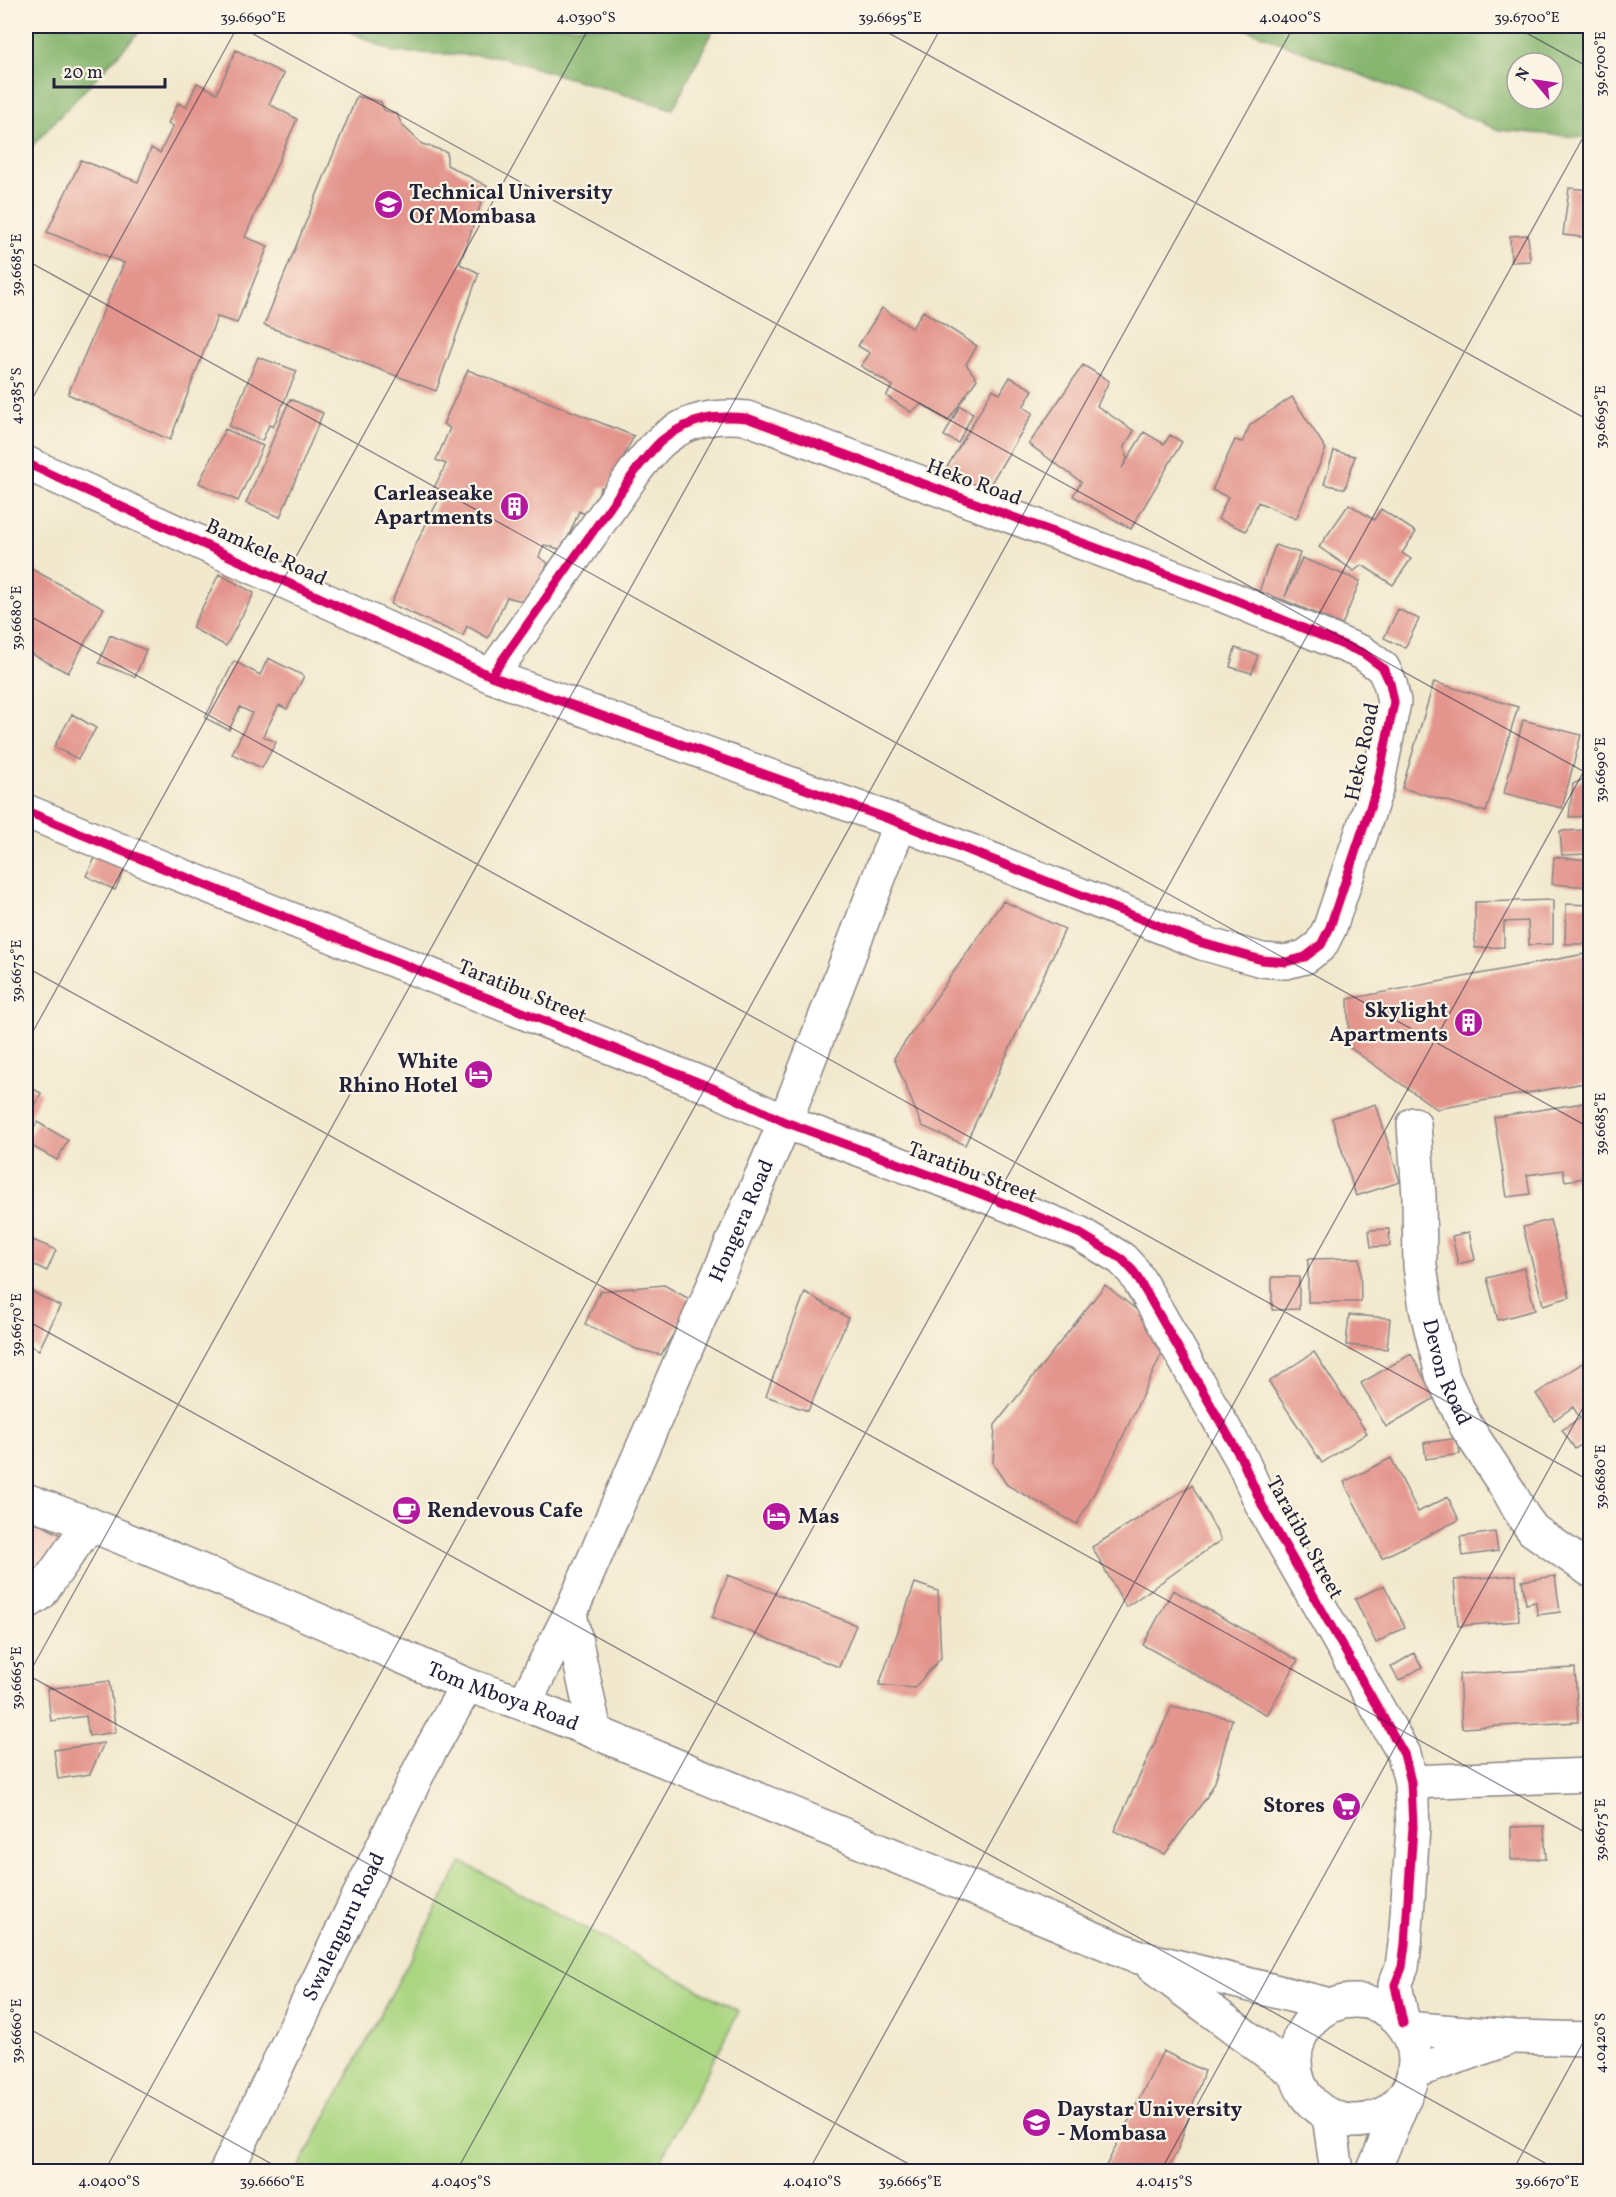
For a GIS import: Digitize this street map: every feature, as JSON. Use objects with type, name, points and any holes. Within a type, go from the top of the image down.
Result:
[{"type":"street","name":"Heko Road","points":[[720,415],[747,418],[1220,594],[1363,653],[1383,668],[1390,683],[1394,702],[1377,787],[1330,927],[1321,945],[1305,957],[1286,963],[1262,960],[1202,943],[900,823],[491,676],[639,466],[665,438],[694,422],[720,415]]},
{"type":"street","name":"Bamkele Road","points":[[26,463],[491,676]]},
{"type":"street","name":"Taratibu Street","points":[[26,811],[715,1089],[785,1122],[976,1192],[1079,1233],[1122,1259],[1134,1272],[1241,1458],[1263,1507],[1404,1754],[1411,1782],[1413,1827],[1405,1944],[1402,1967],[1395,1985],[1404,2025]]},
{"type":"street","name":"Hongera Road","points":[[524,1704],[570,1614],[785,1122],[900,823]]},
{"type":"street","name":"Devon Road","points":[[1414,1124],[1419,1196],[1420,1266],[1426,1308],[1442,1375],[1466,1426],[1528,1522],[1548,1541],[1590,1570]]},
{"type":"street","name":"Tom Mboya Road","points":[[26,1500],[286,1606],[467,1685],[524,1704],[595,1732],[1139,1957]]},
{"type":"street","points":[[26,1603],[40,1593],[88,1524]]},
{"type":"street","points":[[570,1614],[595,1732]]},
{"type":"street","name":"Swalenguru Road","points":[[226,2172],[421,1767],[467,1685]]},
{"type":"street","points":[[1411,1782],[1590,1775]]},
{"type":"street","points":[[1139,1957],[1330,2005]]},
{"type":"street","points":[[1139,1957],[1295,2073]]},
{"type":"street","points":[[1373,2172],[1411,2082],[1415,2049],[1404,2025],[1388,2009],[1370,2002],[1350,2000],[1330,2005],[1309,2021],[1296,2045],[1295,2073],[1307,2098],[1329,2116],[1357,2122],[1377,2117],[1394,2107],[1411,2082],[1515,2037]]},
{"type":"street","points":[[1404,2025],[1515,2037],[1590,2039]]},
{"type":"street","points":[[1329,2116],[1337,2172]]},
{"type":"green space","points":[[26,26],[145,26],[26,152]]},
{"type":"green space","points":[[339,26],[715,26],[673,109],[496,56],[393,52]]},
{"type":"green space","points":[[1239,26],[1590,26],[1590,138],[1499,130]]},
{"type":"green space","points":[[462,1862],[739,2011],[655,2171],[297,2171]]},
{"type":"building","points":[[236,50],[284,74],[269,104],[297,119],[245,237],[268,246],[237,323],[217,317],[170,440],[68,394],[124,263],[47,232],[81,160],[138,182],[151,148],[160,153],[173,126],[168,123],[178,103],[186,107],[197,83],[217,93]]},
{"type":"building","points":[[357,96],[381,102],[384,110],[397,114],[402,125],[422,144],[447,152],[447,165],[487,186],[460,264],[479,273],[436,391],[264,325]]},
{"type":"building","points":[[1569,188],[1590,190],[1590,238],[1563,235]]},
{"type":"building","points":[[1528,235],[1530,261],[1511,262],[1510,236]]},
{"type":"building","points":[[882,308],[912,328],[923,311],[977,346],[966,364],[977,379],[948,421],[922,404],[911,412],[886,396],[893,386],[861,366],[870,353],[858,346]]},
{"type":"building","points":[[258,357],[297,371],[273,427],[269,425],[262,441],[229,426]]},
{"type":"building","points":[[1083,365],[1109,381],[1097,406],[1134,431],[1124,447],[1127,460],[1144,432],[1164,444],[1170,435],[1182,442],[1131,529],[1073,496],[1081,482],[1029,444]]},
{"type":"building","name":"Carleaseake Apartments","points":[[468,370],[634,436],[608,487],[601,487],[589,516],[579,511],[563,550],[544,545],[539,557],[548,563],[529,603],[507,597],[488,638],[467,626],[463,636],[391,604],[416,544],[438,501],[430,496],[446,464],[436,460],[450,428],[443,424]]},
{"type":"building","points":[[1010,377],[1033,390],[1023,407],[1033,413],[982,498],[943,474],[993,389],[1000,394]]},
{"type":"building","points":[[1292,397],[1326,449],[1296,519],[1258,502],[1246,531],[1218,519],[1228,497],[1212,490],[1235,440],[1242,442],[1250,425]]},
{"type":"building","points":[[290,399],[323,413],[280,517],[246,503]]},
{"type":"building","points":[[960,406],[973,413],[958,443],[944,436]]},
{"type":"building","points":[[225,429],[263,446],[238,501],[199,483]]},
{"type":"building","points":[[1334,451],[1355,456],[1345,489],[1324,484]]},
{"type":"building","points":[[1349,504],[1374,520],[1381,509],[1416,532],[1402,553],[1411,559],[1393,585],[1362,565],[1354,571],[1319,547]]},
{"type":"building","points":[[1275,545],[1300,553],[1285,597],[1302,558],[1360,581],[1342,625],[1284,600],[1259,592]]},
{"type":"building","points":[[26,566],[104,608],[68,673],[26,651]]},
{"type":"building","points":[[219,574],[254,593],[226,646],[192,628]]},
{"type":"building","points":[[1398,609],[1419,619],[1405,648],[1384,638]]},
{"type":"building","points":[[110,635],[146,650],[135,677],[99,663]]},
{"type":"building","points":[[1235,648],[1258,655],[1252,673],[1230,667]]},
{"type":"building","points":[[268,658],[304,676],[287,709],[279,705],[263,736],[276,742],[262,768],[232,754],[252,713],[240,707],[229,730],[205,718],[234,661],[260,675]]},
{"type":"building","points":[[1434,682],[1518,707],[1486,812],[1402,788]]},
{"type":"building","points":[[72,714],[96,728],[78,759],[54,747]]},
{"type":"building","points":[[1523,720],[1581,735],[1562,808],[1504,793]]},
{"type":"building","points":[[1590,776],[1590,816],[1569,817],[1573,784]]},
{"type":"building","points":[[1590,830],[1590,854],[1562,855],[1560,831]]},
{"type":"building","points":[[101,846],[129,860],[115,890],[86,876]]},
{"type":"building","points":[[1554,857],[1590,860],[1590,887],[1552,884]]},
{"type":"building","points":[[1553,900],[1553,944],[1529,945],[1528,921],[1504,922],[1504,947],[1475,948],[1475,902]]},
{"type":"building","points":[[1003,901],[1065,929],[965,1145],[922,1126],[894,1058]]},
{"type":"building","points":[[1566,904],[1590,905],[1590,944],[1565,944]]},
{"type":"building","name":"Skylight Apartments","points":[[1590,953],[1590,1082],[1437,1109],[1349,1047],[1348,999]]},
{"type":"building","points":[[26,1085],[41,1093],[26,1124]]},
{"type":"building","points":[[1590,1102],[1590,1177],[1565,1181],[1563,1170],[1527,1175],[1530,1194],[1507,1197],[1494,1117]]},
{"type":"building","points":[[1376,1104],[1400,1182],[1356,1196],[1332,1118]]},
{"type":"building","points":[[37,1122],[68,1140],[57,1160],[26,1143]]},
{"type":"building","points":[[1550,1220],[1570,1297],[1543,1305],[1523,1227]]},
{"type":"building","points":[[1389,1229],[1390,1246],[1371,1247],[1369,1230]]},
{"type":"building","points":[[1469,1232],[1475,1260],[1458,1264],[1452,1236]]},
{"type":"building","points":[[26,1237],[56,1250],[47,1271],[26,1261]]},
{"type":"building","points":[[1360,1258],[1361,1302],[1308,1302],[1308,1259]]},
{"type":"building","points":[[1524,1268],[1535,1310],[1498,1320],[1487,1278]]},
{"type":"building","points":[[1272,1277],[1299,1277],[1299,1309],[1272,1310]]},
{"type":"building","points":[[664,1285],[693,1301],[661,1355],[636,1349],[585,1324],[600,1291]]},
{"type":"building","points":[[1105,1285],[1170,1336],[1109,1466],[1077,1524],[1007,1485],[993,1464],[995,1425]]},
{"type":"building","points":[[26,1289],[60,1306],[39,1350],[26,1344]]},
{"type":"building","points":[[805,1292],[848,1318],[808,1411],[766,1396]]},
{"type":"building","points":[[1349,1315],[1390,1318],[1387,1349],[1346,1345]]},
{"type":"building","points":[[1314,1352],[1367,1433],[1322,1463],[1269,1382]]},
{"type":"building","points":[[1411,1354],[1435,1398],[1386,1427],[1361,1383]]},
{"type":"building","points":[[1590,1358],[1590,1438],[1575,1449],[1562,1430],[1580,1418],[1573,1407],[1554,1420],[1536,1394]]},
{"type":"building","points":[[1458,1438],[1460,1454],[1426,1459],[1424,1443]]},
{"type":"building","points":[[1391,1458],[1418,1512],[1448,1497],[1459,1520],[1382,1558],[1344,1482]]},
{"type":"building","points":[[1192,1485],[1221,1540],[1126,1607],[1092,1547]]},
{"type":"building","points":[[26,1517],[61,1535],[39,1580],[26,1573]]},
{"type":"building","points":[[1495,1532],[1498,1551],[1463,1556],[1460,1537]]},
{"type":"building","points":[[728,1575],[856,1625],[839,1667],[712,1617]]},
{"type":"building","points":[[1516,1575],[1519,1621],[1458,1626],[1454,1580]]},
{"type":"building","points":[[1555,1576],[1560,1612],[1537,1615],[1536,1602],[1526,1604],[1522,1581]]},
{"type":"building","points":[[915,1583],[938,1591],[941,1658],[914,1688],[879,1685]]},
{"type":"building","points":[[1384,1585],[1405,1627],[1376,1643],[1355,1599]]},
{"type":"building","points":[[1173,1590],[1298,1660],[1267,1715],[1143,1645]]},
{"type":"building","points":[[1414,1653],[1422,1667],[1399,1681],[1391,1667]]},
{"type":"building","points":[[1575,1668],[1578,1722],[1462,1728],[1459,1674]]},
{"type":"building","points":[[109,1681],[116,1732],[89,1736],[86,1716],[51,1721],[47,1689]]},
{"type":"building","points":[[1172,1706],[1232,1719],[1215,1782],[1165,1854],[1114,1831]]},
{"type":"building","points":[[104,1743],[90,1774],[58,1779],[54,1750]]},
{"type":"building","points":[[1590,1816],[1590,1835],[1583,1836],[1583,1817]]},
{"type":"building","points":[[1544,1826],[1546,1859],[1511,1860],[1511,1827]]},
{"type":"building","points":[[1163,2051],[1204,2071],[1178,2149],[1167,2172],[1103,2172]]},
{"type":"cycle path","points":[[26,463],[491,676],[900,823],[1202,943],[1262,960],[1286,962],[1305,957],[1321,945],[1330,927],[1377,787],[1394,702],[1390,683],[1383,668],[1363,653],[1220,594],[747,418],[736,417],[694,422],[675,431],[654,448],[491,676]]},
{"type":"cycle path","points":[[26,811],[715,1089],[785,1122],[976,1192],[1079,1233],[1122,1259],[1134,1272],[1149,1297],[1241,1458],[1263,1507],[1404,1754],[1411,1782],[1413,1827],[1405,1944],[1402,1967],[1395,1985],[1403,2023]]},
{"type":"place","name":"Technical University Of Mombasa","points":[[388,205]]},
{"type":"place","name":"Carleaseake Apartments","points":[[514,506]]},
{"type":"place","name":"Skylight Apartments","points":[[1469,1023]]},
{"type":"place","name":"White Rhino Hotel","points":[[479,1074]]},
{"type":"place","name":"Rendevous Cafe","points":[[406,1511]]},
{"type":"place","name":"Mas","points":[[777,1517]]},
{"type":"place","name":"Stores","points":[[1346,1806]]},
{"type":"place","name":"Daystar University - Mombasa","points":[[1036,2122]]}]
